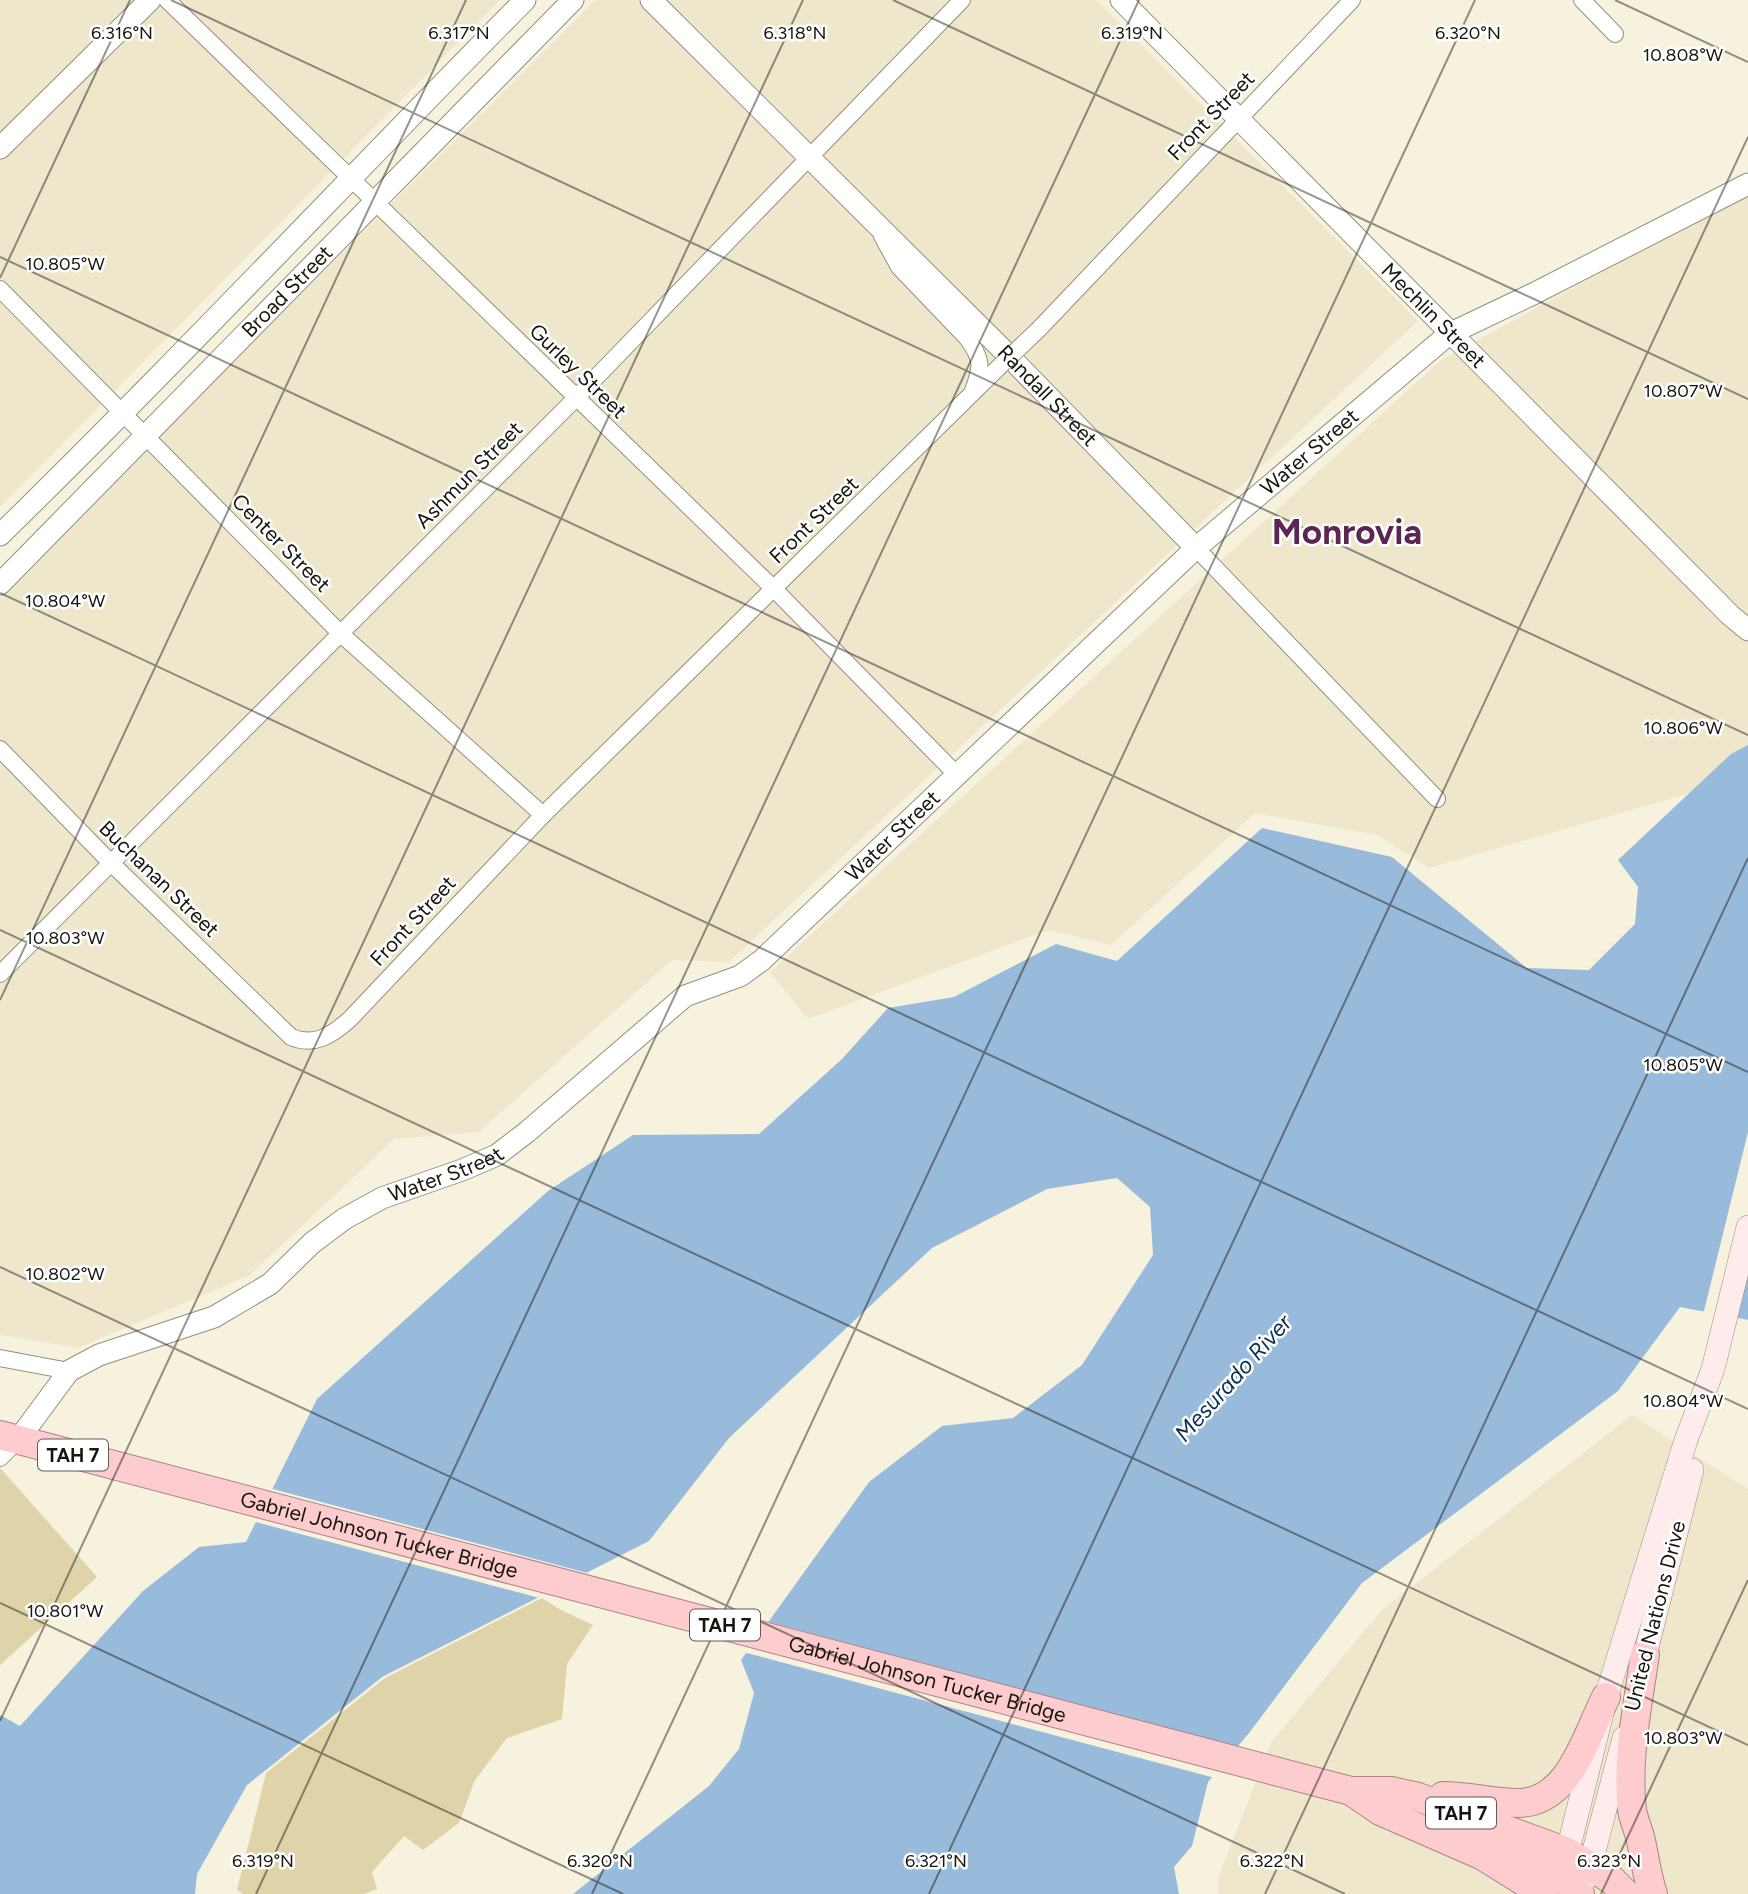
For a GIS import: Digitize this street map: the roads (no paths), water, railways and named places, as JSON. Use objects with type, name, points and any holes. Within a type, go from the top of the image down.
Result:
[{"type":"highway","name":"Gabriel Johnson Tucker Bridge","points":[[6,1444],[145,1475],[636,1601],[1351,1791]]},
{"type":"highway","points":[[1645,1654],[1631,1759],[1630,1788],[1646,1874],[1653,1894]]},
{"type":"highway","points":[[1418,1797],[1448,1796],[1521,1803],[1545,1797],[1560,1786],[1574,1765],[1606,1697]]},
{"type":"highway","points":[[1351,1791],[1460,1831],[1570,1879]]},
{"type":"highway","name":"TAH 7","points":[[1351,1791],[1391,1791],[1418,1797],[1570,1879],[1612,1880],[1626,1894]]},
{"type":"main road","name":"United Nations Drive","points":[[1570,1879],[1606,1697],[1686,1440],[1713,1369],[1748,1227]]},
{"type":"main road","name":"United Nations Drive","points":[[1570,1879],[1645,1654],[1700,1440],[1701,1405]]},
{"type":"street","points":[[0,148],[150,0]]},
{"type":"street","name":"Gurley Street","points":[[167,0],[774,589],[957,775]]},
{"type":"street","name":"Broad Street","points":[[0,535],[123,415],[350,177],[525,0]]},
{"type":"street","name":"Broad Street","points":[[0,584],[573,0]]},
{"type":"street","name":"Randall Street","points":[[651,0],[1000,347],[1437,799]]},
{"type":"street","name":"Ashmun Street","points":[[0,974],[576,398],[962,0]]},
{"type":"street","name":"Mechlin Street","points":[[1121,0],[1449,334],[1748,630]]},
{"type":"street","name":"Front Street","points":[[290,1037],[316,1041],[336,1031],[543,815],[1039,329],[1352,0]]},
{"type":"street","points":[[1582,0],[1615,34]]},
{"type":"street","name":"Water Street","points":[[6,1444],[69,1371],[99,1355],[214,1317],[270,1284],[312,1243],[344,1219],[382,1198],[497,1155],[685,996],[740,976],[762,960],[1196,548],[1449,334],[1748,184]]},
{"type":"street","points":[[878,228],[899,267],[976,350],[981,370],[971,394]]},
{"type":"street","name":"Center Street","points":[[0,289],[341,634],[543,815]]},
{"type":"street","name":"Buchanan Street","points":[[0,749],[111,863],[290,1037]]},
{"type":"street","points":[[0,1358],[69,1371]]},
{"type":"water","name":"Mesurado River","points":[[1748,745],[1748,1320],[1680,1307],[1618,1391],[1362,1583],[1249,1733],[1208,1782],[1192,1846],[1174,1867],[1179,1894],[573,1894],[709,1786],[739,1749],[754,1693],[741,1660],[869,1482],[942,1426],[1013,1418],[1082,1365],[1153,1255],[1150,1207],[1117,1178],[1047,1189],[932,1248],[729,1438],[649,1541],[382,1677],[247,1785],[197,1874],[195,1894],[0,1894],[0,1715],[20,1726],[143,1591],[199,1547],[246,1542],[317,1399],[548,1191],[633,1135],[759,1134],[842,1059],[888,1008],[954,997],[1056,944],[1117,961],[1262,828],[1392,857],[1527,968],[1589,970],[1635,924],[1638,887],[1618,860],[1731,754]]},
{"type":"district","name":"Monrovia","points":[[1347,532]]}]
